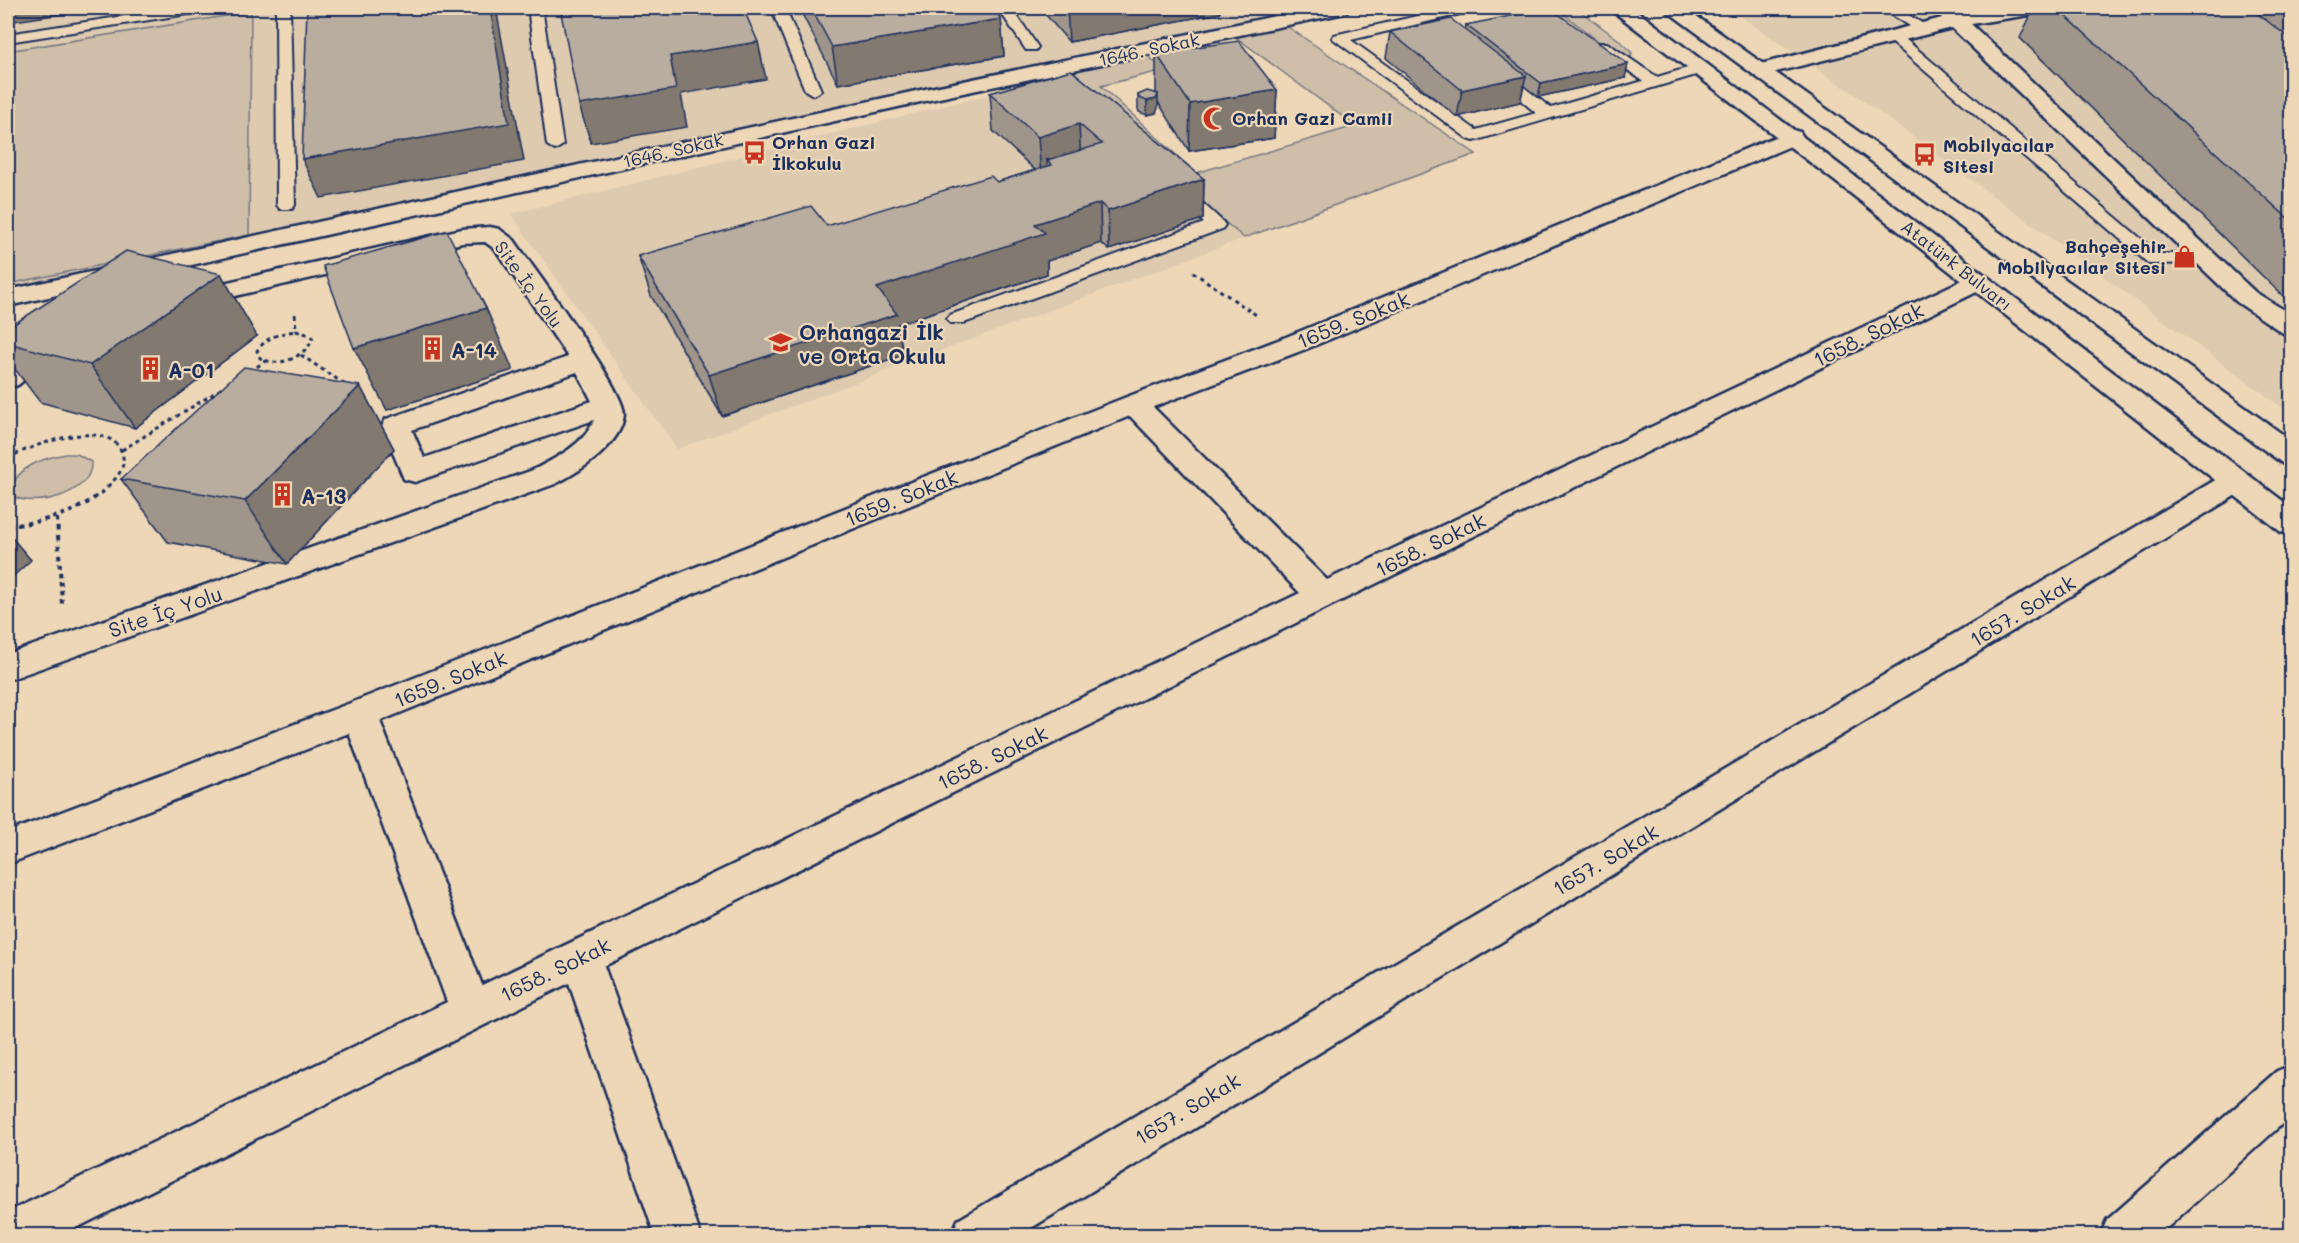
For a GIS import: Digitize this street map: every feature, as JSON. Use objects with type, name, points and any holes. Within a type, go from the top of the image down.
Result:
[{"type":"street","name":"1646. Sokak","points":[[8,298],[850,111],[1340,8]]},
{"type":"street","name":"Atatürk Bulvarı","points":[[1621,8],[1792,137],[2292,524]]},
{"type":"street","name":"Atatürk Bulvarı","points":[[1673,8],[2292,456]]},
{"type":"street","points":[[1760,70],[1923,28],[1958,12],[2036,8]]},
{"type":"street","points":[[1958,12],[2246,297],[2292,327]]},
{"type":"street","name":"1659. Sokak","points":[[8,848],[360,714],[1134,404],[1296,343],[1792,137]]},
{"type":"street","name":"Site İç Yolu","points":[[8,667],[544,477],[582,455],[596,440],[610,413],[609,405],[583,361],[505,245],[496,237],[482,233],[165,304]]},
{"type":"street","name":"1658. Sokak","points":[[9,1236],[1323,596],[1978,282]]},
{"type":"street","points":[[8,379],[74,325],[18,338]]},
{"type":"street","points":[[435,516],[396,426],[583,361]]},
{"type":"street","points":[[1134,404],[1323,596]]},
{"type":"street","points":[[415,471],[609,405]]},
{"type":"street","name":"1657. Sokak","points":[[974,1236],[2235,482]]},
{"type":"street","points":[[360,714],[471,1010]]},
{"type":"street","points":[[580,957],[678,1236]]},
{"type":"street","points":[[2123,1236],[2292,1086]]},
{"type":"lane","points":[[8,38],[201,8]]},
{"type":"lane","points":[[283,8],[286,205]]},
{"type":"lane","points":[[535,8],[555,145]]},
{"type":"lane","points":[[778,8],[813,90]]},
{"type":"lane","points":[[1005,8],[1031,47]]},
{"type":"lane","points":[[1468,8],[1339,38],[1474,136],[1701,69]]},
{"type":"lane","points":[[1888,8],[1923,28]]},
{"type":"lane","points":[[1428,17],[1446,32]]},
{"type":"lane","points":[[1893,36],[2155,260],[2206,259]]},
{"type":"lane","points":[[1592,39],[1656,83]]},
{"type":"lane","points":[[1483,62],[1548,114]]},
{"type":"lane","points":[[1047,70],[1064,86]]},
{"type":"lane","points":[[957,318],[1216,225],[1165,178]]},
{"type":"path","points":[[1192,271],[1296,343]]},
{"type":"path","points":[[247,373],[266,361],[283,361],[301,354],[308,349],[312,339],[304,332],[288,332],[272,337],[260,346],[257,355],[266,361]]},
{"type":"path","points":[[301,354],[386,413],[396,426]]},
{"type":"path","points":[[122,450],[227,385]]},
{"type":"path","points":[[8,458],[50,440],[74,436],[96,436],[112,441],[122,450],[124,463],[118,477],[103,493],[82,507],[57,518],[8,526]]},
{"type":"path","points":[[57,518],[65,646]]},
{"type":"shaded area","points":[[8,8],[1340,8],[925,95],[8,298]]},
{"type":"shaded area","points":[[1556,8],[1576,8],[1619,40],[1632,53],[1631,58],[1602,44]]},
{"type":"shaded area","name":"Bahçeşehir Mobilyacılar Sitesi","points":[[1728,8],[2291,8],[2291,414],[1860,98]]},
{"type":"shaded area","points":[[251,12],[249,235],[8,284],[8,51]]},
{"type":"shaded area","points":[[1279,21],[1476,154],[1244,238],[1047,70],[1141,50],[1164,70],[1101,86],[1196,173],[1355,126],[1229,32]]},
{"type":"shaded area","name":"Orhangazi İlk ve Orta Okulu","points":[[1056,78],[1244,238],[677,449],[511,214]]},
{"type":"shaded area","points":[[66,454],[77,454],[91,462],[89,473],[73,490],[61,496],[35,501],[13,496],[10,490],[25,469],[40,461]]},
{"type":"building","points":[[307,8],[490,8],[509,123],[302,159]]},
{"type":"building","points":[[560,8],[743,8],[758,42],[670,56],[676,89],[579,105]]},
{"type":"building","points":[[811,8],[993,8],[1001,19],[832,47]]},
{"type":"building","points":[[1550,8],[1628,64],[1541,83],[1466,25]]},
{"type":"building","points":[[2057,8],[2250,8],[2292,40],[2292,222]]},
{"type":"building","points":[[1451,19],[1526,76],[1462,90],[1390,32]]},
{"type":"building","points":[[1239,41],[1277,90],[1190,104],[1156,53]]},
{"type":"building","points":[[1071,70],[1204,179],[1108,211],[1100,203],[1035,224],[1045,233],[877,288],[897,314],[709,375],[638,256],[811,206],[827,226],[991,176],[997,182],[1052,165],[1047,160],[1102,144],[1079,124],[1038,137],[990,93]]},
{"type":"building","points":[[1147,91],[1158,94],[1156,99],[1147,101],[1139,98],[1138,95]]},
{"type":"building","points":[[447,231],[486,308],[354,348],[323,266]]},
{"type":"building","points":[[126,251],[221,274],[90,365],[8,343],[8,328]]},
{"type":"building","points":[[244,367],[360,386],[245,501],[121,479]]},
{"type":"place","name":"Orhan Gazi Camii","points":[[1214,118]]},
{"type":"place","name":"Orhan Gazi İlkokulu","points":[[754,152]]},
{"type":"place","name":"Mobilyacılar Sitesi","points":[[1925,155]]},
{"type":"place","name":"Bahçeşehir Mobilyacılar Sitesi","points":[[2184,256]]},
{"type":"place","name":"Orhangazi İlk ve Orta Okulu","points":[[781,343]]},
{"type":"place","name":"A-14","points":[[433,349]]},
{"type":"place","name":"A-01","points":[[150,369]]},
{"type":"place","name":"A-13","points":[[283,495]]}]
